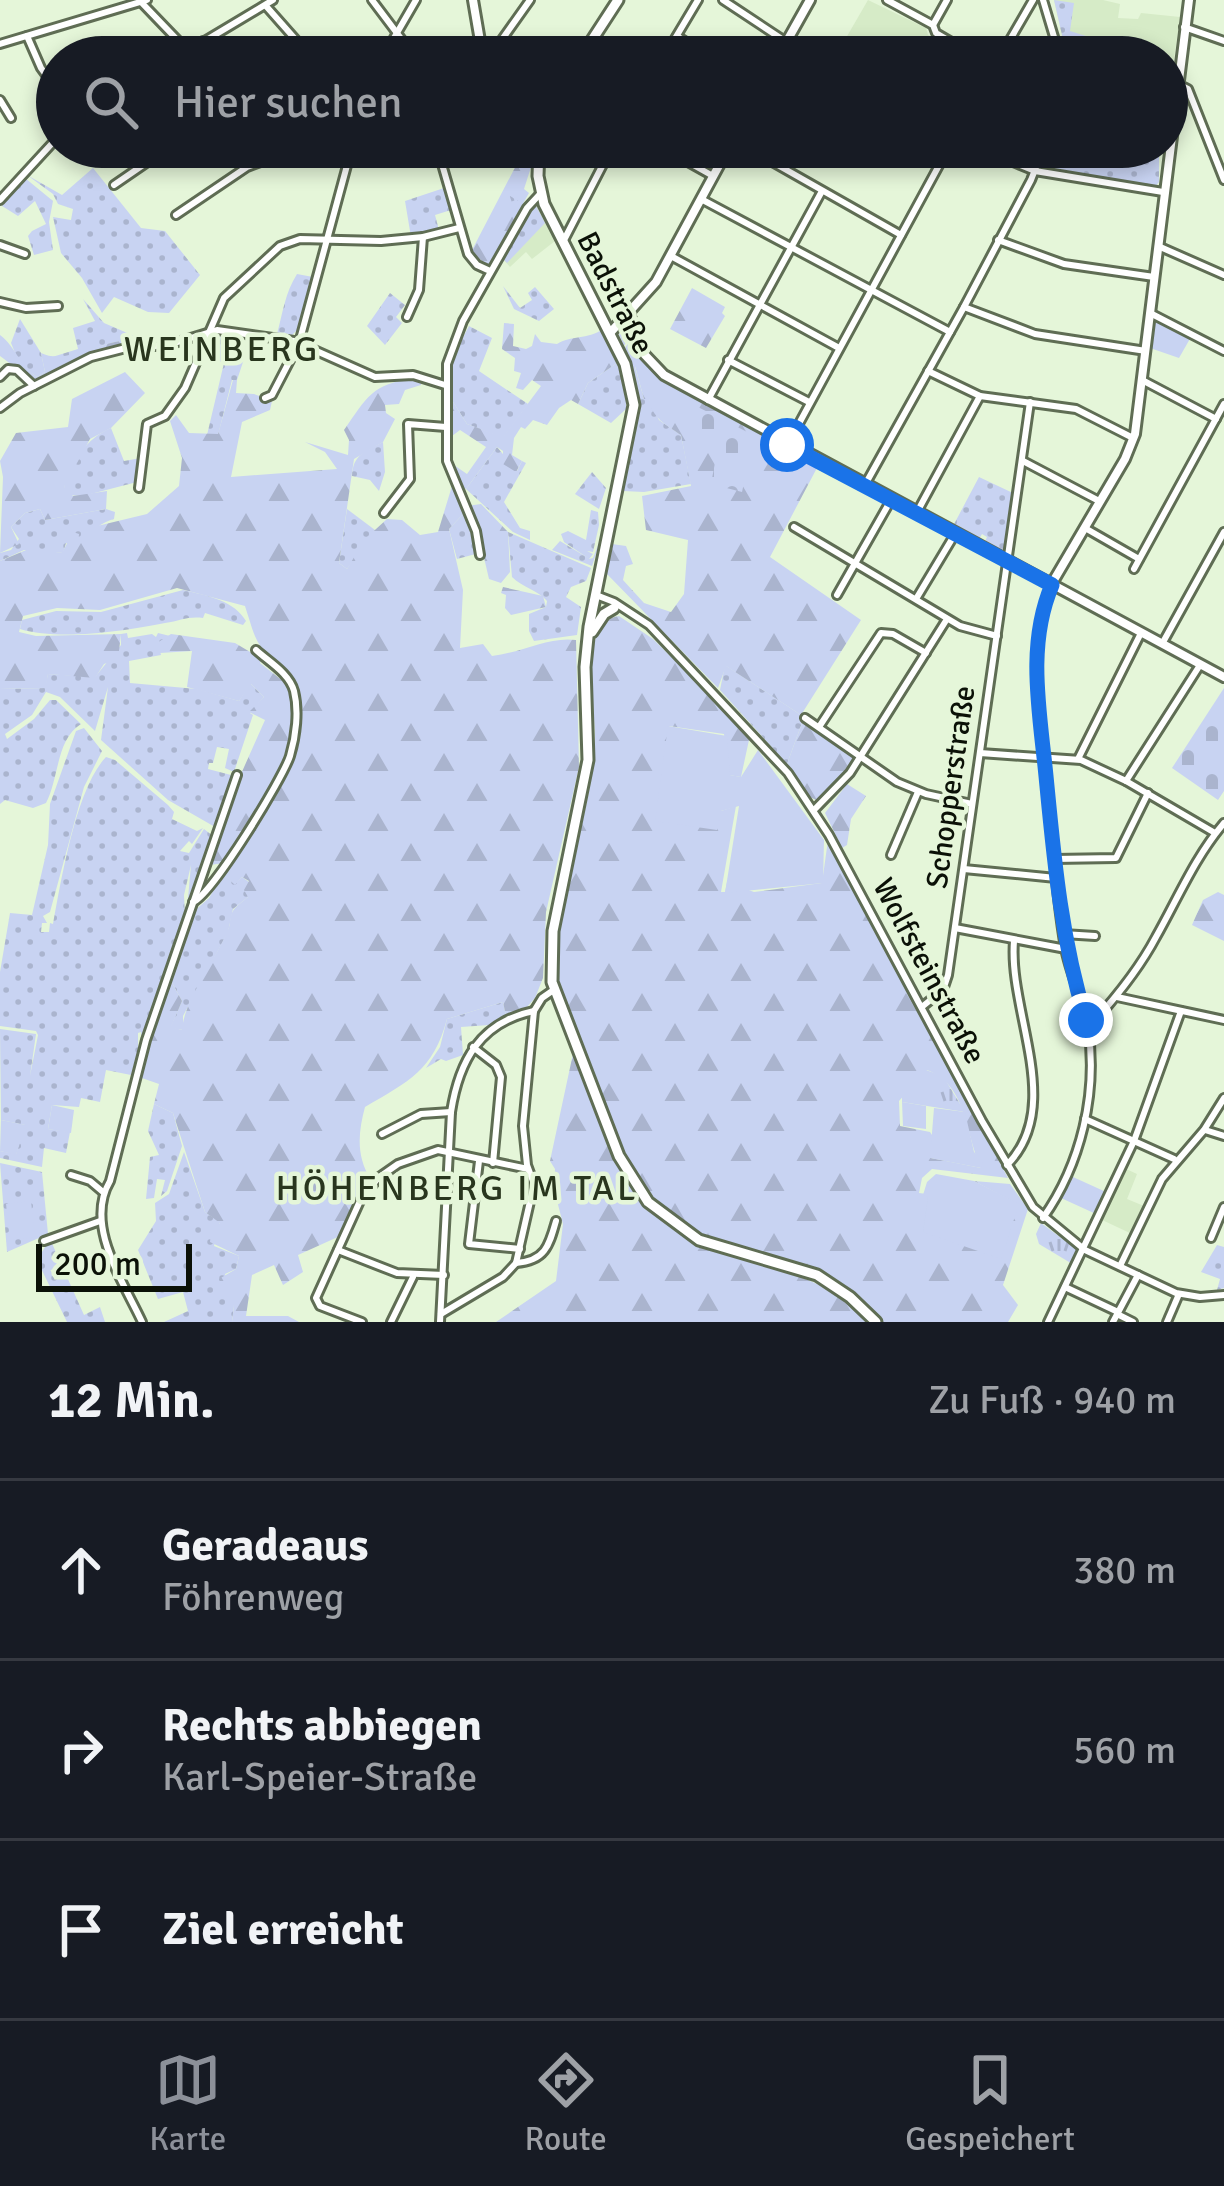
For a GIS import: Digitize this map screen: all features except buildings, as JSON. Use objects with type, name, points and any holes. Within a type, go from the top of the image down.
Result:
[{"type":"main road","points":[[595,36],[618,0]]},
{"type":"main road","name":"Badstraße","points":[[540,168],[541,194],[629,373],[634,412],[586,649],[588,760],[554,924],[555,989],[619,1156],[648,1202],[699,1240],[817,1275],[876,1322]]},
{"type":"main road","points":[[586,649],[596,624],[619,609]]},
{"type":"street","points":[[372,0],[403,36]]},
{"type":"street","points":[[397,36],[416,0]]},
{"type":"street","points":[[473,0],[479,36]]},
{"type":"street","points":[[506,36],[530,0]]},
{"type":"street","points":[[676,36],[698,0]]},
{"type":"street","points":[[723,0],[775,36]]},
{"type":"street","points":[[789,36],[810,0]]},
{"type":"street","points":[[887,0],[933,25],[941,36]]},
{"type":"street","points":[[933,25],[947,0]]},
{"type":"street","points":[[1012,36],[1033,0]]},
{"type":"street","points":[[1042,0],[1053,36]]},
{"type":"street","points":[[1183,36],[1189,0]]},
{"type":"street","points":[[0,44],[145,1],[175,36]]},
{"type":"street","points":[[211,36],[269,2],[295,36]]},
{"type":"street","points":[[1184,27],[1224,41]]},
{"type":"street","points":[[27,36],[36,58]]},
{"type":"street","points":[[1188,91],[1224,180]]},
{"type":"street","points":[[0,100],[11,118]]},
{"type":"street","points":[[1,196],[36,160]]},
{"type":"street","points":[[114,185],[140,168]]},
{"type":"street","points":[[176,215],[244,168]]},
{"type":"street","points":[[265,398],[272,395],[299,343],[347,168]]},
{"type":"street","points":[[443,168],[470,258],[491,272]]},
{"type":"street","points":[[563,242],[601,168]]},
{"type":"street","points":[[699,168],[713,176]]},
{"type":"street","points":[[608,330],[631,312],[671,256],[717,168]]},
{"type":"street","points":[[782,168],[902,235]]},
{"type":"street","points":[[787,445],[939,168]]},
{"type":"street","points":[[1028,168],[1163,192]]},
{"type":"street","points":[[864,486],[1036,168]]},
{"type":"street","points":[[1043,1218],[1074,1165],[1090,1070],[1088,1028],[1066,949],[1056,878],[1036,660],[1052,585],[1134,439],[1166,168]]},
{"type":"street","points":[[708,400],[822,191]]},
{"type":"street","points":[[480,555],[476,531],[448,470],[445,385],[451,347],[527,208],[541,194]]},
{"type":"street","points":[[701,199],[950,332]]},
{"type":"street","points":[[139,488],[147,424],[171,410],[196,367],[224,298],[280,246],[300,239],[423,237],[459,228]]},
{"type":"street","points":[[406,317],[417,299],[423,237]]},
{"type":"street","points":[[998,240],[1064,264],[1154,278]]},
{"type":"street","points":[[0,244],[25,254]]},
{"type":"street","points":[[1158,246],[1224,275]]},
{"type":"street","points":[[671,256],[839,348]]},
{"type":"street","points":[[0,302],[26,308],[58,306]]},
{"type":"street","points":[[964,307],[1042,336],[1145,351]]},
{"type":"street","points":[[631,312],[645,355],[659,372],[1224,677]]},
{"type":"street","points":[[1150,313],[1224,351]]},
{"type":"street","points":[[0,408],[104,353],[167,345],[225,330],[299,343],[375,377],[413,375],[445,385]]},
{"type":"street","points":[[728,360],[809,402]]},
{"type":"street","points":[[0,377],[8,369],[16,370],[34,386]]},
{"type":"street","points":[[928,370],[980,396],[1076,409],[1134,439]]},
{"type":"street","points":[[1142,380],[1216,419]]},
{"type":"street","points":[[916,514],[980,396]]},
{"type":"street","name":"Schopperstraße","points":[[922,1007],[946,984],[1030,402]]},
{"type":"street","points":[[1134,569],[1224,404]]},
{"type":"street","points":[[384,513],[410,479],[410,422],[446,427]]},
{"type":"street","points":[[1023,461],[1100,502]]},
{"type":"street","points":[[837,595],[891,500]]},
{"type":"street","points":[[794,527],[947,619],[997,636]]},
{"type":"street","points":[[1085,528],[1139,559]]},
{"type":"street","points":[[916,598],[955,534]]},
{"type":"street","points":[[1162,644],[1223,535]]},
{"type":"street","name":"Wolfsteinstraße","points":[[593,599],[649,626],[772,754],[814,810],[1007,1165],[1043,1218],[1084,1250],[1179,1294],[1200,1298],[1224,1294]]},
{"type":"street","points":[[814,810],[844,782],[947,619]]},
{"type":"street","points":[[1078,759],[1141,633]]},
{"type":"street","points":[[819,727],[881,634],[893,634],[926,652]]},
{"type":"street","points":[[194,902],[208,894],[231,859],[291,752],[296,713],[293,687],[256,650]]},
{"type":"street","points":[[1126,781],[1200,665]]},
{"type":"street","points":[[805,718],[918,792],[972,804]]},
{"type":"street","points":[[980,753],[1078,759],[1215,833]]},
{"type":"street","points":[[142,1322],[100,1221],[103,1192],[110,1181],[146,1040],[237,776]]},
{"type":"street","points":[[891,855],[918,792]]},
{"type":"street","points":[[1054,859],[1116,858],[1148,794]]},
{"type":"street","points":[[1088,1028],[1117,997],[1224,823]]},
{"type":"street","points":[[964,869],[1056,878]]},
{"type":"street","points":[[955,928],[1066,949]]},
{"type":"street","points":[[1064,934],[1096,936]]},
{"type":"street","points":[[1007,1165],[1023,1146],[1032,1103],[1028,1045],[1013,970],[1014,941]]},
{"type":"street","points":[[440,1318],[517,1263],[535,1184],[528,1169],[524,1110],[534,1011],[555,989]]},
{"type":"street","points":[[1117,997],[1224,1020]]},
{"type":"street","points":[[440,1318],[451,1112],[458,1078],[473,1047],[493,1027],[534,1011]]},
{"type":"street","points":[[1048,1322],[1134,1141],[1181,1011]]},
{"type":"street","points":[[473,1047],[496,1065],[501,1077],[493,1163]]},
{"type":"street","points":[[1120,1266],[1143,1213],[1175,1160],[1204,1130],[1224,1099]]},
{"type":"street","points":[[382,1134],[421,1114],[451,1112]]},
{"type":"street","points":[[1085,1119],[1175,1160]]},
{"type":"street","points":[[1204,1130],[1224,1136]]},
{"type":"street","points":[[362,1322],[316,1302],[360,1201],[378,1178],[418,1154],[451,1152],[528,1169]]},
{"type":"street","points":[[479,1160],[469,1243],[520,1249]]},
{"type":"street","points":[[71,1175],[90,1181],[103,1192]]},
{"type":"street","points":[[1211,1238],[1224,1207]]},
{"type":"street","points":[[44,1241],[100,1221]]},
{"type":"street","points":[[517,1263],[532,1262],[547,1252],[556,1221]]},
{"type":"street","points":[[337,1250],[379,1268],[444,1275]]},
{"type":"street","points":[[391,1322],[413,1275]]},
{"type":"street","points":[[1116,1316],[1138,1275]]},
{"type":"street","points":[[1065,1287],[1132,1322]]},
{"type":"street","points":[[1167,1322],[1179,1294]]},
{"type":"shaded area","points":[[868,0],[926,28],[930,36],[847,36]]},
{"type":"shaded area","points":[[1054,0],[1120,4],[1118,18],[1138,19],[1141,13],[1180,17],[1177,36],[1062,36]]},
{"type":"shaded area","points":[[535,204],[555,241],[532,259],[526,252],[510,267],[503,259]]},
{"type":"shaded area","points":[[1122,1167],[1137,1174],[1127,1199],[1144,1206],[1132,1234],[1100,1219]]},
{"type":"green space","points":[[1054,0],[1074,3],[1070,31],[1086,36],[1062,36]]},
{"type":"green space","points":[[93,168],[141,228],[165,231],[200,275],[169,313],[148,312],[114,297],[102,313],[61,253],[53,217],[71,220],[73,209],[58,204],[53,194],[27,175],[62,195]]},
{"type":"green space","points":[[515,168],[531,168],[524,189],[529,193],[488,266],[471,252]]},
{"type":"green space","points":[[1048,168],[1159,168],[1156,186]]},
{"type":"green space","points":[[25,178],[53,201],[49,222],[53,250],[34,255],[28,236],[46,224],[35,201],[18,216],[2,206]]},
{"type":"green space","points":[[444,188],[451,210],[435,215],[439,230],[411,237],[405,201]]},
{"type":"green space","points":[[510,196],[520,202],[496,246],[486,241]]},
{"type":"green space","points":[[535,204],[545,223],[507,263],[503,259]]},
{"type":"green space","points":[[297,274],[313,277],[299,328],[292,335],[277,334],[287,296]]},
{"type":"green space","points":[[503,286],[520,308],[532,300],[528,293],[535,287],[554,309],[539,321],[514,309]]},
{"type":"green space","points":[[692,288],[725,307],[725,316],[706,348],[670,329]]},
{"type":"green space","points":[[390,293],[405,305],[396,317],[402,323],[385,345],[367,326]]},
{"type":"green space","points":[[83,299],[104,323],[146,341],[120,341],[73,356],[49,358],[78,349],[73,328],[95,321]]},
{"type":"green space","points":[[20,319],[41,353],[45,372],[37,377],[20,365],[11,343]]},
{"type":"green space","points":[[1156,320],[1191,337],[1179,358],[1150,348]]},
{"type":"green space","points":[[504,323],[514,324],[513,346],[526,349],[532,346],[535,334],[541,342],[557,344],[603,329],[620,361],[588,383],[578,404],[571,400],[559,408],[547,425],[533,420],[525,429],[521,427],[512,455],[522,461],[516,472],[503,464],[503,451],[497,447],[466,489],[457,484],[451,463],[467,474],[486,447],[460,430],[448,439],[448,394],[467,424],[503,437],[541,386],[532,380],[523,390],[516,388],[521,373],[514,371],[515,358],[502,349]]},
{"type":"green space","points":[[629,324],[625,329],[632,326],[644,360],[635,367],[644,399],[649,399],[659,420],[681,435],[691,484],[623,491],[639,400],[625,348],[632,337],[627,331],[624,346],[619,335]]},
{"type":"green space","points":[[469,326],[492,338],[479,371],[528,404],[503,438],[467,424],[448,394],[455,343],[459,345]]},
{"type":"green space","points":[[220,333],[232,336],[226,356],[244,359],[237,380],[232,380],[218,435],[207,435],[224,363],[205,355],[211,338]]},
{"type":"green space","points":[[0,335],[37,377],[45,372],[41,353],[64,356],[118,341],[146,341],[76,360],[35,382],[0,356]]},
{"type":"green space","points":[[644,360],[673,386],[818,466],[770,557],[861,620],[801,715],[726,666],[718,688],[606,573],[612,544],[626,546],[633,564],[626,566],[623,580],[644,603],[671,612],[684,594],[688,540],[646,530],[642,496],[691,486],[681,435],[660,420],[649,399],[644,399],[635,366]]},
{"type":"green space","points":[[617,363],[626,390],[626,409],[611,423],[578,404],[588,383]]},
{"type":"green space","points":[[125,372],[145,393],[111,428],[90,439],[64,487],[73,496],[107,491],[106,509],[45,520],[40,509],[25,513],[11,527],[19,544],[0,553],[0,461],[16,433],[68,427],[72,399]]},
{"type":"green space","points":[[233,380],[237,380],[236,393],[272,401],[270,410],[242,422],[231,477],[337,469],[325,452],[305,442],[348,455],[344,430],[365,400],[388,384],[422,380],[421,385],[405,390],[399,404],[385,405],[386,413],[395,419],[383,442],[354,459],[339,563],[347,569],[365,539],[387,519],[402,520],[420,535],[438,532],[452,486],[465,512],[449,529],[463,590],[460,648],[483,644],[492,656],[556,640],[576,640],[579,767],[546,912],[543,978],[526,1008],[506,1016],[503,1002],[447,1019],[427,1063],[365,1107],[360,1144],[371,1180],[356,1199],[340,1236],[298,1255],[303,1272],[283,1285],[274,1265],[252,1275],[246,1316],[288,1316],[299,1322],[232,1322],[234,1306],[225,1300],[219,1279],[236,1269],[239,1256],[210,1242],[211,1232],[220,1223],[205,1212],[173,1113],[154,1104],[159,1084],[139,1077],[170,979],[182,1001],[171,1027],[182,1030],[188,1006],[223,941],[232,913],[248,897],[244,890],[249,881],[242,877],[235,885],[223,874],[231,862],[210,865],[265,720],[249,712],[264,697],[251,684],[239,701],[187,687],[192,651],[160,653],[157,643],[171,634],[235,643],[262,659],[260,663],[283,681],[289,674],[259,644],[245,606],[177,588],[100,610],[57,608],[23,616],[19,632],[36,636],[121,634],[118,659],[104,664],[95,678],[48,674],[46,688],[0,689],[0,561],[31,548],[62,553],[73,532],[79,534],[78,546],[93,527],[147,514],[179,486],[182,458],[170,421],[176,415],[189,433],[218,434]]},
{"type":"green space","points":[[694,405],[763,440],[748,464],[742,492],[711,484],[717,452],[699,443]]},
{"type":"green space","points":[[111,428],[124,461],[141,458],[137,482],[83,496],[67,495],[64,487],[76,460],[87,444]]},
{"type":"green space","points":[[383,442],[385,472],[379,491],[370,480],[352,476],[358,458]]},
{"type":"green space","points":[[497,447],[517,471],[522,461],[526,463],[504,502],[520,528],[530,531],[530,540],[513,532],[466,489]]},
{"type":"green space","points":[[592,472],[606,488],[599,509],[575,494]]},
{"type":"green space","points":[[979,477],[1015,494],[1003,553],[984,544],[987,537],[982,534],[978,541],[952,528]]},
{"type":"green space","points":[[481,504],[508,532],[510,572],[501,583],[489,579],[474,515],[467,506]]},
{"type":"green space","points":[[40,509],[45,520],[106,509],[115,512],[114,519],[77,547],[66,543],[63,553],[24,550],[0,561],[0,553],[11,550],[19,539],[11,527],[25,513]]},
{"type":"green space","points":[[347,509],[375,530],[347,569],[339,563]]},
{"type":"green space","points":[[591,510],[598,512],[599,525],[593,552],[587,551],[593,554],[589,559],[593,558],[604,530],[592,566],[552,550],[560,541],[588,558],[564,542],[561,534],[568,531],[586,540]]},
{"type":"green space","points":[[465,512],[474,514],[483,552],[457,559],[449,529]]},
{"type":"green space","points":[[508,532],[591,568],[586,581],[571,587],[566,597],[581,607],[577,635],[534,641],[529,614],[546,607],[547,601],[512,577]]},
{"type":"green space","points":[[503,587],[543,596],[546,607],[511,615],[505,608]]},
{"type":"green space","points":[[183,590],[228,604],[246,621],[243,625],[205,613],[203,618],[92,634],[20,629],[22,620],[56,611],[101,612]]},
{"type":"green space","points":[[619,616],[653,639],[758,742],[749,740],[741,777],[729,775],[724,734],[669,726],[721,811],[736,806],[721,892],[727,882],[754,892],[822,883],[828,840],[1008,1178],[932,1169],[922,1178],[919,1193],[1019,1205],[974,1181],[1010,1184],[1028,1209],[1003,1285],[1018,1305],[1008,1322],[883,1322],[846,1286],[819,1270],[683,1226],[664,1212],[638,1179],[582,1055],[559,983],[563,905],[593,764],[593,649],[606,622]],"holes":[[[927,1070],[940,1077],[957,1098],[981,1168],[931,1158],[934,1138],[930,1132],[900,1126],[899,1101]]]},
{"type":"green space","points":[[127,633],[128,638],[170,636],[158,643],[161,655],[129,661],[130,683],[197,689],[239,701],[250,683],[264,697],[250,713],[234,772],[225,768],[229,749],[217,747],[209,763],[208,769],[231,775],[215,827],[168,800],[101,740],[108,687],[95,731],[60,697],[46,692],[32,715],[5,734],[7,739],[34,719],[50,700],[56,700],[81,724],[62,749],[46,803],[33,808],[5,800],[0,804],[0,689],[45,688],[48,674],[95,677],[121,645],[121,634]]},
{"type":"green space","points":[[725,665],[801,715],[787,764],[720,690]]},
{"type":"green space","points":[[1224,688],[1224,791],[1218,800],[1172,768]]},
{"type":"green space","points":[[802,723],[856,758],[842,780],[818,801],[787,764]]},
{"type":"green space","points":[[668,726],[727,736],[730,775],[741,777],[758,750],[824,840],[823,883],[725,893],[739,806],[721,811],[717,830],[655,821]]},
{"type":"green space","points":[[84,728],[102,751],[84,787],[41,932],[49,932],[53,924],[78,812],[106,757],[168,805],[174,812],[172,819],[197,831],[203,828],[180,851],[189,853],[204,829],[213,836],[187,909],[191,865],[185,916],[142,1042],[138,1033],[131,1075],[106,1070],[100,1102],[81,1098],[79,1107],[52,1105],[48,1129],[70,1132],[66,1153],[44,1148],[42,1167],[0,1158],[0,1151],[16,1154],[25,1125],[1,1120],[0,1029],[36,1034],[30,1076],[38,1035],[36,1031],[0,1026],[0,972],[10,913],[32,915],[48,845],[50,804],[76,731]]},
{"type":"green space","points":[[847,784],[866,796],[851,819],[847,845],[842,848],[825,813]]},
{"type":"green space","points":[[223,874],[235,884],[242,877],[249,882],[248,897],[233,909],[228,932],[183,1016],[183,1030],[170,1028],[182,1001],[170,979],[193,912],[209,898]]},
{"type":"green space","points":[[1218,892],[1224,895],[1224,941],[1192,925],[1203,900]]},
{"type":"green space","points":[[503,1002],[506,1016],[489,1025],[461,1027],[463,1055],[426,1068],[440,1047],[447,1019]]},
{"type":"green space","points":[[574,1049],[626,1174],[666,1223],[693,1241],[818,1285],[868,1322],[496,1322],[556,1281],[563,1224],[550,1161]]},
{"type":"green space","points":[[926,1070],[943,1076],[965,1112],[902,1102]]},
{"type":"green space","points":[[902,1102],[926,1106],[926,1129],[903,1126]]},
{"type":"green space","points":[[154,1104],[173,1113],[182,1146],[167,1191],[161,1196],[165,1180],[157,1179],[154,1198],[146,1199],[150,1157],[159,1155],[148,1131]]},
{"type":"green space","points":[[52,1105],[74,1110],[71,1133],[48,1129]]},
{"type":"green space","points":[[934,1108],[965,1112],[974,1152],[983,1160],[981,1168],[930,1158]]},
{"type":"green space","points":[[1,1120],[26,1125],[16,1155],[0,1151]]},
{"type":"green space","points":[[184,1152],[205,1212],[220,1222],[214,1246],[239,1256],[236,1269],[225,1274],[234,1306],[232,1322],[164,1322],[188,1311],[183,1292],[158,1299],[138,1250],[156,1221],[155,1203],[169,1194]]},
{"type":"green space","points":[[0,1163],[42,1172],[48,1234],[7,1252]]},
{"type":"green space","points":[[936,1174],[974,1181],[1019,1204],[1001,1259],[923,1232],[928,1197],[923,1195]]},
{"type":"green space","points":[[1073,1177],[1106,1192],[1096,1214],[1061,1198]]},
{"type":"green space","points":[[31,1201],[35,1237],[10,1240],[6,1204]]},
{"type":"green space","points":[[1041,1223],[1079,1251],[1074,1265],[1039,1244],[1036,1234]]},
{"type":"green space","points":[[50,1239],[84,1315],[100,1307],[105,1322],[67,1322],[37,1260]]},
{"type":"green space","points":[[1217,1245],[1224,1247],[1224,1288],[1217,1290],[1220,1279],[1201,1272]]},
{"type":"district","name":"WEINBERG","points":[[222,349]]},
{"type":"district","name":"HÖHENBERG IM TAL","points":[[457,1188]]},
{"type":"route","points":[[787,445],[1052,585],[1038,643],[1036,677],[1064,934],[1086,1020]]}]
